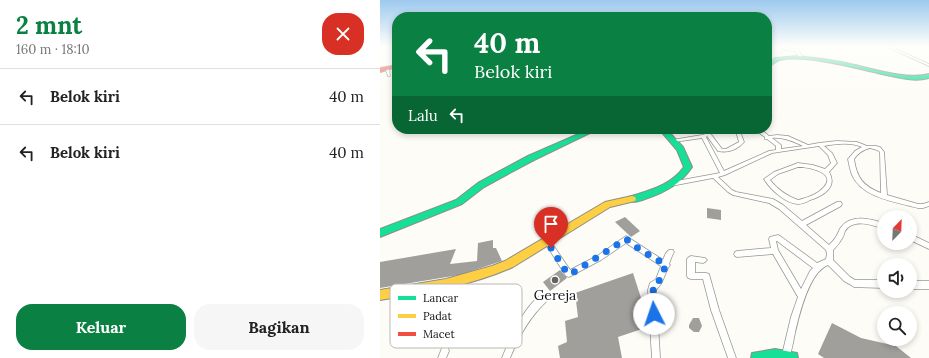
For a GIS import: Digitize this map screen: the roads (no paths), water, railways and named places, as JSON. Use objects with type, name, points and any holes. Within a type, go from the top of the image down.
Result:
[{"type":"street","points":[[838,63],[900,76],[922,78],[929,76]]},
{"type":"street","points":[[380,233],[459,202],[489,180],[531,158],[584,134]]},
{"type":"street","points":[[447,284],[477,277],[502,268],[608,204],[650,196],[671,184],[685,172],[688,167],[674,141],[667,134]]},
{"type":"street","points":[[674,141],[708,134],[720,150],[727,151],[740,144],[742,140],[739,135]]},
{"type":"street","points":[[763,134],[779,146],[778,151]]},
{"type":"street","points":[[703,136],[723,174]]},
{"type":"street","points":[[767,138],[780,136],[798,141],[808,146]]},
{"type":"street","points":[[671,184],[723,174],[762,155],[778,151],[819,144],[849,142],[866,147],[877,147],[882,152],[884,196]]},
{"type":"street","points":[[819,144],[833,158],[834,163],[826,172]]},
{"type":"street","points":[[866,147],[850,159],[856,178],[866,188],[884,196],[918,206],[929,204]]},
{"type":"street","points":[[798,166],[811,166],[826,172],[829,178],[827,187],[823,191],[798,202],[790,199],[776,189],[767,179],[776,173],[798,166]]},
{"type":"street","points":[[685,172],[690,180]]},
{"type":"street","points":[[714,176],[735,194],[771,201],[829,249],[829,261]]},
{"type":"street","points":[[801,226],[839,204]]},
{"type":"street","points":[[829,249],[839,239],[844,229],[854,222],[869,222],[877,224]]},
{"type":"street","points":[[801,296],[775,251],[772,239],[776,238],[818,268]]},
{"type":"street","points":[[547,241],[569,274],[604,254],[626,239],[666,265]]},
{"type":"street","points":[[917,240],[929,246]]},
{"type":"street","points":[[737,254],[775,251]]},
{"type":"street","points":[[656,358],[654,302],[652,290],[653,286],[659,281],[671,252]]},
{"type":"street","points":[[703,260],[691,259],[692,276],[706,276],[715,310],[732,358]]},
{"type":"street","points":[[757,358],[774,354],[789,357],[801,296],[818,268],[824,262],[829,261]]},
{"type":"street","points":[[829,261],[854,284],[877,284]]},
{"type":"street","points":[[917,285],[929,285]]},
{"type":"street","points":[[380,296],[390,294]]},
{"type":"street","points":[[522,326],[537,303],[545,296]]},
{"type":"street","points":[[506,358],[509,348]]},
{"type":"place","name":"Gereja","points":[[555,280]]}]
